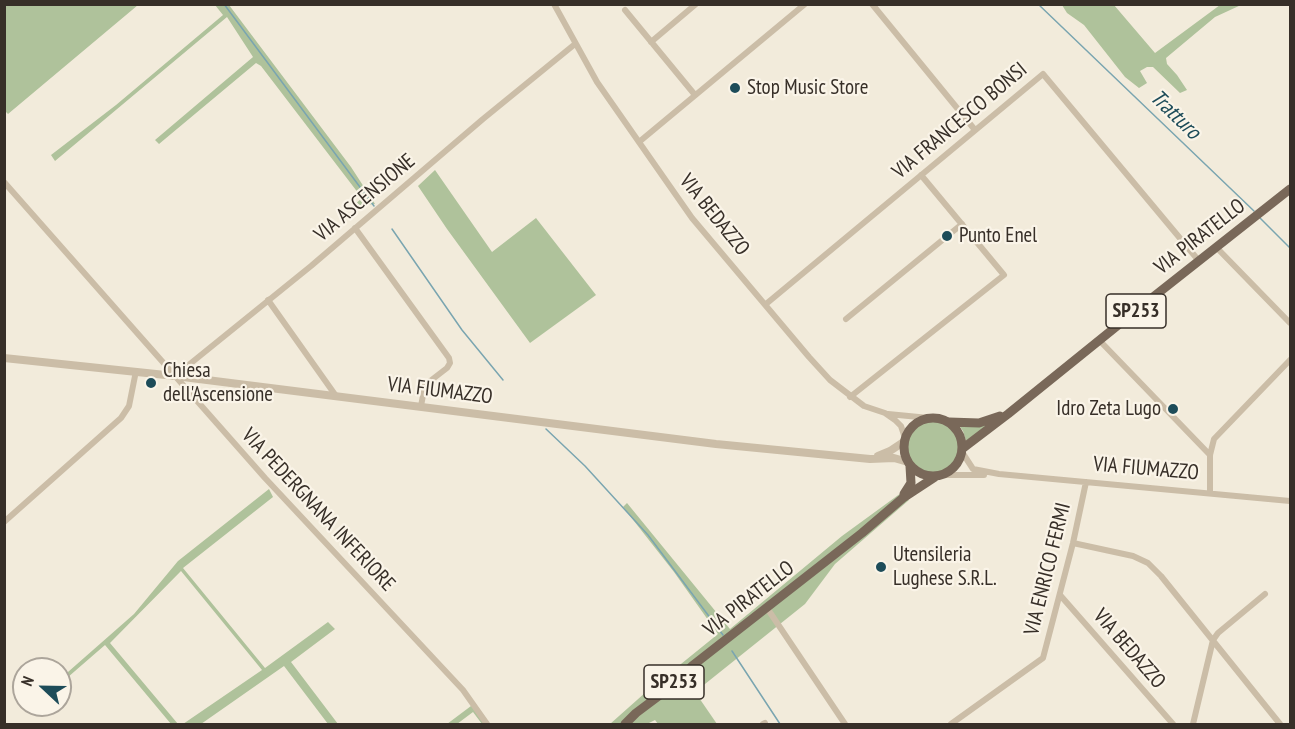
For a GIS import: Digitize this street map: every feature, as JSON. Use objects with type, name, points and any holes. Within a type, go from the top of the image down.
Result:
[{"type":"main road","name":"VIA PIRATELLO","points":[[962,450],[1290,189]]},
{"type":"main road","name":"VIA PIRATELLO","points":[[947,422],[987,422],[1020,404]]},
{"type":"main road","name":"SP253","points":[[929,418],[947,422]]},
{"type":"main road","points":[[905,439],[913,426],[929,418]]},
{"type":"main road","points":[[947,422],[957,430],[962,442],[962,450]]},
{"type":"main road","name":"SP253","points":[[905,439],[904,448],[909,464]]},
{"type":"main road","name":"SP253","points":[[939,476],[958,464],[962,450]]},
{"type":"main road","name":"VIA PIRATELLO","points":[[897,503],[911,483],[909,464]]},
{"type":"main road","points":[[909,464],[924,475],[939,476]]},
{"type":"main road","name":"VIA PIRATELLO","points":[[625,724],[685,672],[897,503],[939,476]]},
{"type":"street","name":"VIA BEDAZZO","points":[[555,4],[597,82],[692,218],[809,357],[850,397],[898,423],[905,439]]},
{"type":"street","points":[[651,42],[696,4]]},
{"type":"street","points":[[639,142],[805,4]]},
{"type":"street","points":[[872,4],[975,130]]},
{"type":"street","points":[[625,10],[695,95]]},
{"type":"street","name":"VIA ASCENSIONE","points":[[175,376],[575,44]]},
{"type":"street","name":"VIA FRANCESCO BONSI","points":[[766,304],[1043,74],[1199,261]]},
{"type":"street","points":[[850,397],[1004,275],[921,175]]},
{"type":"street","name":"VIA PEDERGNANA INFERIORE","points":[[4,182],[265,478],[463,690],[487,724]]},
{"type":"street","points":[[846,319],[962,224]]},
{"type":"street","points":[[355,228],[449,358],[450,363],[447,368],[425,385],[421,406]]},
{"type":"street","points":[[1216,247],[1290,323]]},
{"type":"street","points":[[268,300],[336,396]]},
{"type":"street","points":[[1100,341],[1210,455]]},
{"type":"street","name":"VIA FIUMAZZO","points":[[4,358],[136,371],[705,442],[870,459],[894,458],[909,464]]},
{"type":"street","points":[[1209,493],[1210,455],[1217,435],[1290,360]]},
{"type":"street","points":[[4,522],[121,418],[129,406],[136,371]]},
{"type":"street","name":"VIA BEDAZZO","points":[[885,414],[929,418]]},
{"type":"street","points":[[870,459],[890,451],[905,439]]},
{"type":"street","name":"VIA FIUMAZZO","points":[[962,450],[973,469],[999,474],[1290,501]]},
{"type":"street","name":"VIA FIUMAZZO","points":[[939,476],[999,474]]},
{"type":"street","name":"VIA ENRICO FERMI","points":[[951,724],[1043,658],[1073,543],[1086,482]]},
{"type":"street","points":[[1073,543],[1133,556],[1148,563],[1161,576],[1280,724]]},
{"type":"street","points":[[1193,724],[1213,640],[1218,633],[1265,594]]},
{"type":"street","name":"VIA BEDAZZO","points":[[1060,595],[1173,724]]},
{"type":"street","points":[[767,608],[845,724]]},
{"type":"green space","points":[[4,5],[138,5],[8,114],[4,110]]},
{"type":"green space","points":[[215,5],[229,5],[351,167],[375,204],[353,206],[362,198],[261,66],[256,63],[159,144],[155,140],[253,57],[227,17],[55,161],[51,155],[116,105],[223,15]]},
{"type":"green space","points":[[1062,5],[1114,5],[1155,53],[1220,5],[1241,5],[1215,17],[1166,58],[1167,64],[1187,90],[1180,93],[1153,67],[1140,71],[1147,83],[1139,88],[1125,77],[1084,25],[1067,13]]},
{"type":"green space","points":[[435,170],[492,252],[536,218],[596,295],[530,343],[418,186]]},
{"type":"green space","points":[[933,421],[947,425],[955,433],[959,447],[955,461],[947,469],[933,473],[919,469],[911,461],[907,447],[911,433],[919,425]]},
{"type":"green space","points":[[991,423],[966,441],[958,424]]},
{"type":"green space","points":[[269,489],[273,497],[183,568],[265,668],[328,622],[335,629],[291,662],[338,724],[328,724],[284,666],[201,724],[183,724],[262,670],[181,571],[110,643],[178,724],[171,724],[105,645],[72,674],[72,668],[134,614],[178,561]]},
{"type":"green space","points":[[901,493],[909,500],[835,564],[805,604],[695,692],[717,724],[658,724],[655,720],[647,724],[610,724],[655,684],[659,688],[678,672],[676,668],[718,634],[674,572],[623,507],[627,503],[730,629],[842,536]]},
{"type":"green space","points":[[475,703],[490,724],[482,724],[473,712],[457,724],[447,724]]},
{"type":"waterway","points":[[224,4],[374,206]]},
{"type":"waterway","name":"Tratturo","points":[[1038,4],[1254,211]]},
{"type":"waterway","name":"Tratturo","points":[[1259,217],[1290,248]]},
{"type":"waterway","points":[[392,229],[462,330],[503,380]]},
{"type":"waterway","points":[[546,429],[585,466],[648,535],[723,635]]},
{"type":"waterway","points":[[732,651],[780,724]]},
{"type":"place","name":"Stop Music Store","points":[[735,88]]},
{"type":"place","name":"Punto Enel","points":[[947,236]]},
{"type":"place","name":"Chiesa dell'Ascensione","points":[[151,383]]},
{"type":"place","name":"Idro Zeta Lugo","points":[[1173,409]]},
{"type":"place","name":"Utensileria Lughese S.R.L.","points":[[881,567]]}]
